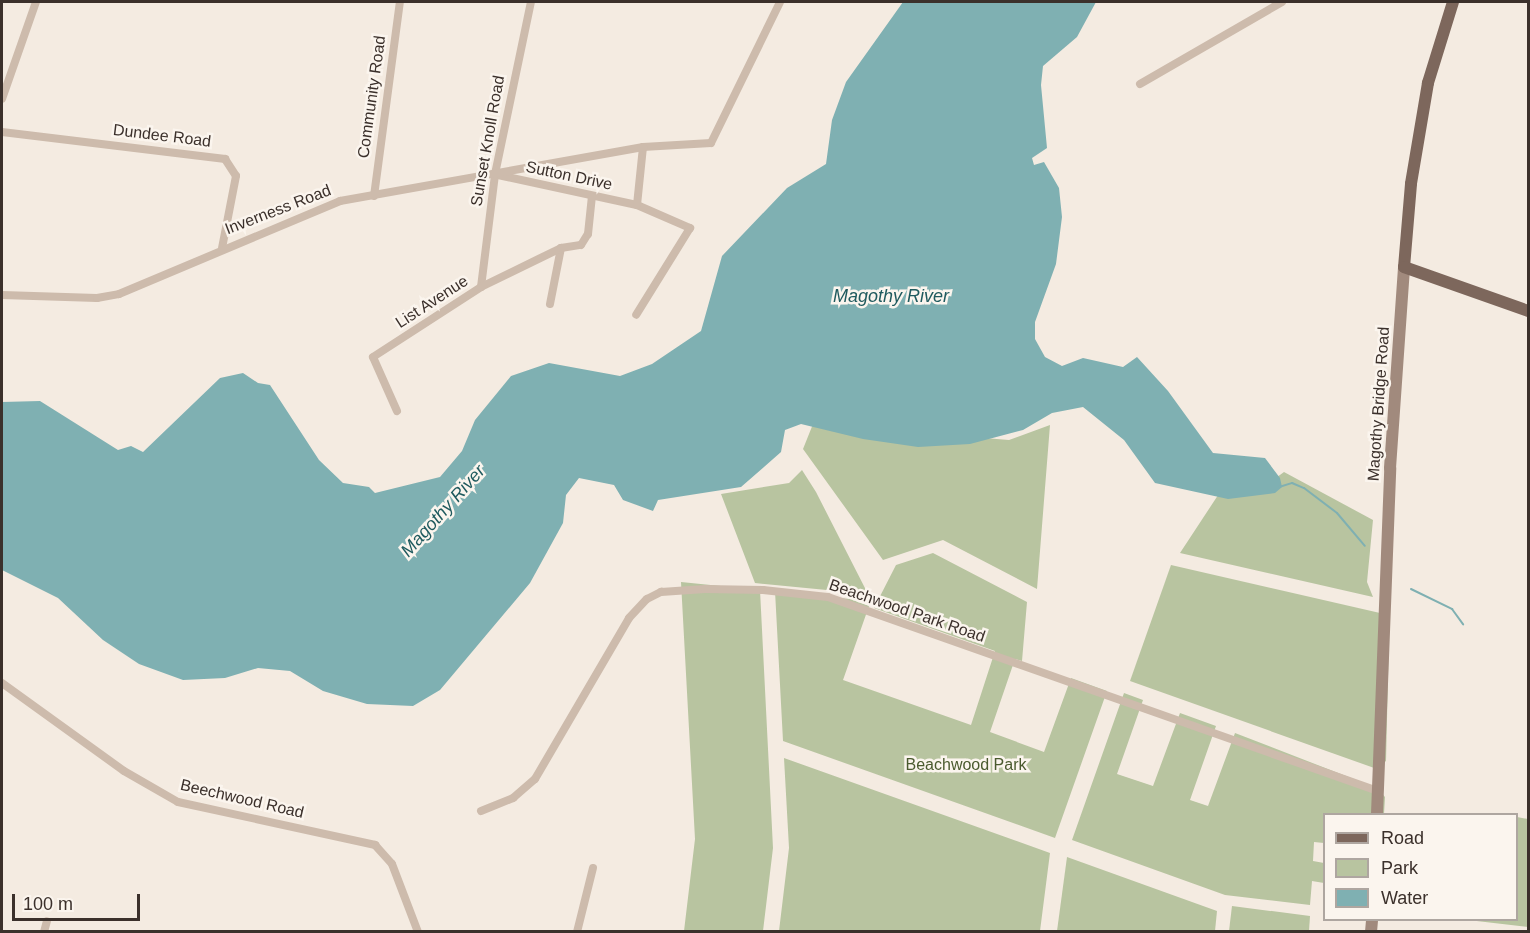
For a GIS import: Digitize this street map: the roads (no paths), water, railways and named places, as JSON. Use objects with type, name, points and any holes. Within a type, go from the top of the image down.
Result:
[{"type":"main road","name":"Magothy Bridge Road","points":[[1377,813],[1389,479],[1410,184],[1428,83],[1453,2]]},
{"type":"main road","points":[[1404,267],[1528,311]]},
{"type":"street","points":[[2,99],[36,2]]},
{"type":"street","name":"Community Road","points":[[374,195],[400,2]]},
{"type":"street","name":"Sunset Knoll Road","points":[[481,287],[495,174],[531,2]]},
{"type":"street","name":"Inverness Road","points":[[2,295],[97,298],[119,294],[222,248],[340,201],[643,147],[711,143],[780,2]]},
{"type":"street","points":[[1140,84],[1282,2]]},
{"type":"street","name":"Dundee Road","points":[[2,132],[225,159],[236,176],[222,248]]},
{"type":"street","points":[[637,205],[643,147]]},
{"type":"street","name":"Sutton Drive","points":[[495,174],[637,205],[690,228],[636,315]]},
{"type":"street","name":"List Avenue","points":[[397,411],[373,357],[481,287],[561,248],[585,241],[592,197]]},
{"type":"street","points":[[550,304],[561,248]]},
{"type":"street","name":"Beachwood Park Road","points":[[481,811],[513,798],[536,779],[629,618],[647,599],[661,592],[705,589],[763,590],[828,597],[1378,791]]},
{"type":"street","name":"Beechwood Road","points":[[2,682],[124,771],[178,802],[375,845],[392,864],[418,932]]},
{"type":"street","points":[[577,932],[593,868]]},
{"type":"street","points":[[44,932],[47,921]]},
{"type":"water","name":"Magothy River","points":[[903,2],[1096,2],[1077,37],[1043,66],[1041,85],[1047,148],[1032,158],[1034,165],[1044,162],[1059,188],[1062,217],[1056,264],[1035,322],[1035,339],[1045,357],[1062,366],[1083,358],[1123,367],[1137,357],[1168,391],[1213,453],[1265,458],[1280,478],[1282,487],[1275,493],[1228,499],[1155,483],[1124,440],[1083,407],[1052,413],[1023,430],[970,444],[918,447],[863,439],[801,424],[785,430],[781,452],[741,487],[658,500],[653,511],[623,500],[614,485],[579,478],[566,495],[563,523],[530,583],[440,690],[413,706],[367,704],[323,691],[290,671],[258,668],[225,678],[183,680],[139,664],[103,640],[58,598],[2,570],[2,402],[40,401],[118,450],[131,446],[143,452],[220,378],[243,373],[258,383],[270,385],[319,460],[343,483],[369,487],[375,493],[440,477],[462,451],[475,420],[511,376],[549,363],[620,376],[652,364],[701,331],[722,256],[787,188],[826,164],[832,120],[846,82]]},
{"type":"waterway","points":[[1279,487],[1292,483],[1304,488],[1337,513],[1365,546]]},
{"type":"waterway","points":[[1411,589],[1452,609],[1463,624]]},
{"type":"park label","name":"Beachwood Park","points":[[966,765]]}]
